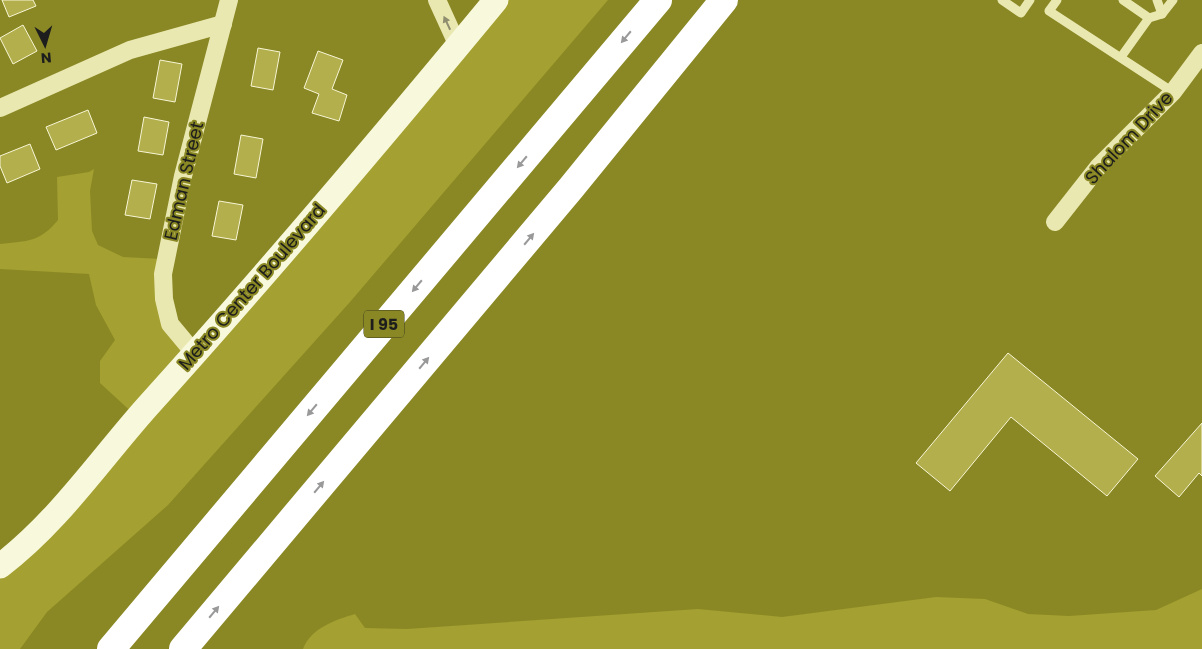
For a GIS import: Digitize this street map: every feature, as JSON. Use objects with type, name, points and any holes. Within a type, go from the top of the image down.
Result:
[{"type":"highway","name":"I 95","points":[[111,649],[658,0]]},
{"type":"highway","points":[[183,649],[571,188],[724,0]]},
{"type":"street","name":"Edman Street","points":[[195,354],[170,324],[164,299],[163,274],[183,176],[229,0]]},
{"type":"street","points":[[437,0],[458,46]]},
{"type":"street","name":"Metro Center Boulevard","points":[[0,566],[20,550],[61,508],[98,462],[195,354],[496,0]]},
{"type":"street","points":[[0,108],[130,50],[223,24]]},
{"type":"street","name":"Shalom Drive","points":[[1055,222],[1099,166],[1173,92],[1202,53]]},
{"type":"lane","points":[[1002,0],[1021,13],[1030,0]]},
{"type":"lane","points":[[1057,0],[1049,11],[1173,92]]},
{"type":"lane","points":[[1122,0],[1149,18]]},
{"type":"lane","points":[[1157,0],[1162,14]]},
{"type":"lane","points":[[1121,57],[1149,18],[1162,14],[1173,0]]},
{"type":"shaded area","points":[[494,0],[608,0],[350,302],[168,505],[47,612],[20,649],[0,649],[0,566],[137,417],[100,383],[100,361],[115,340],[96,305],[89,274],[0,269],[0,244],[26,241],[45,233],[58,220],[57,177],[89,172],[94,169],[90,191],[92,231],[98,245],[123,257],[162,259],[162,286],[187,347]]},
{"type":"shaded area","points":[[1202,589],[1202,649],[303,649],[318,630],[332,622],[355,614],[365,628],[407,629],[698,609],[782,617],[936,597],[985,599],[1028,614],[1069,616],[1156,610]]},
{"type":"building","points":[[2,0],[33,0],[36,6],[9,17]]},
{"type":"building","points":[[23,25],[37,51],[13,64],[0,38]]},
{"type":"building","points":[[258,48],[280,52],[273,90],[251,86]]},
{"type":"building","points":[[318,51],[343,60],[332,89],[347,95],[339,121],[312,113],[319,94],[304,88]]},
{"type":"building","points":[[160,60],[182,64],[175,102],[153,98]]},
{"type":"building","points":[[88,110],[97,133],[56,150],[46,127]]},
{"type":"building","points":[[144,117],[169,122],[163,155],[138,151]]},
{"type":"building","points":[[241,135],[263,139],[256,178],[234,174]]},
{"type":"building","points":[[30,144],[40,169],[7,183],[0,166],[0,156]]},
{"type":"building","points":[[132,180],[157,184],[150,219],[125,215]]},
{"type":"building","points":[[219,201],[243,205],[236,240],[212,236]]},
{"type":"building","points":[[1008,353],[1138,459],[1107,496],[1011,417],[950,491],[916,463]]},
{"type":"building","points":[[1202,423],[1202,476],[1199,473],[1179,497],[1155,476]]}]
